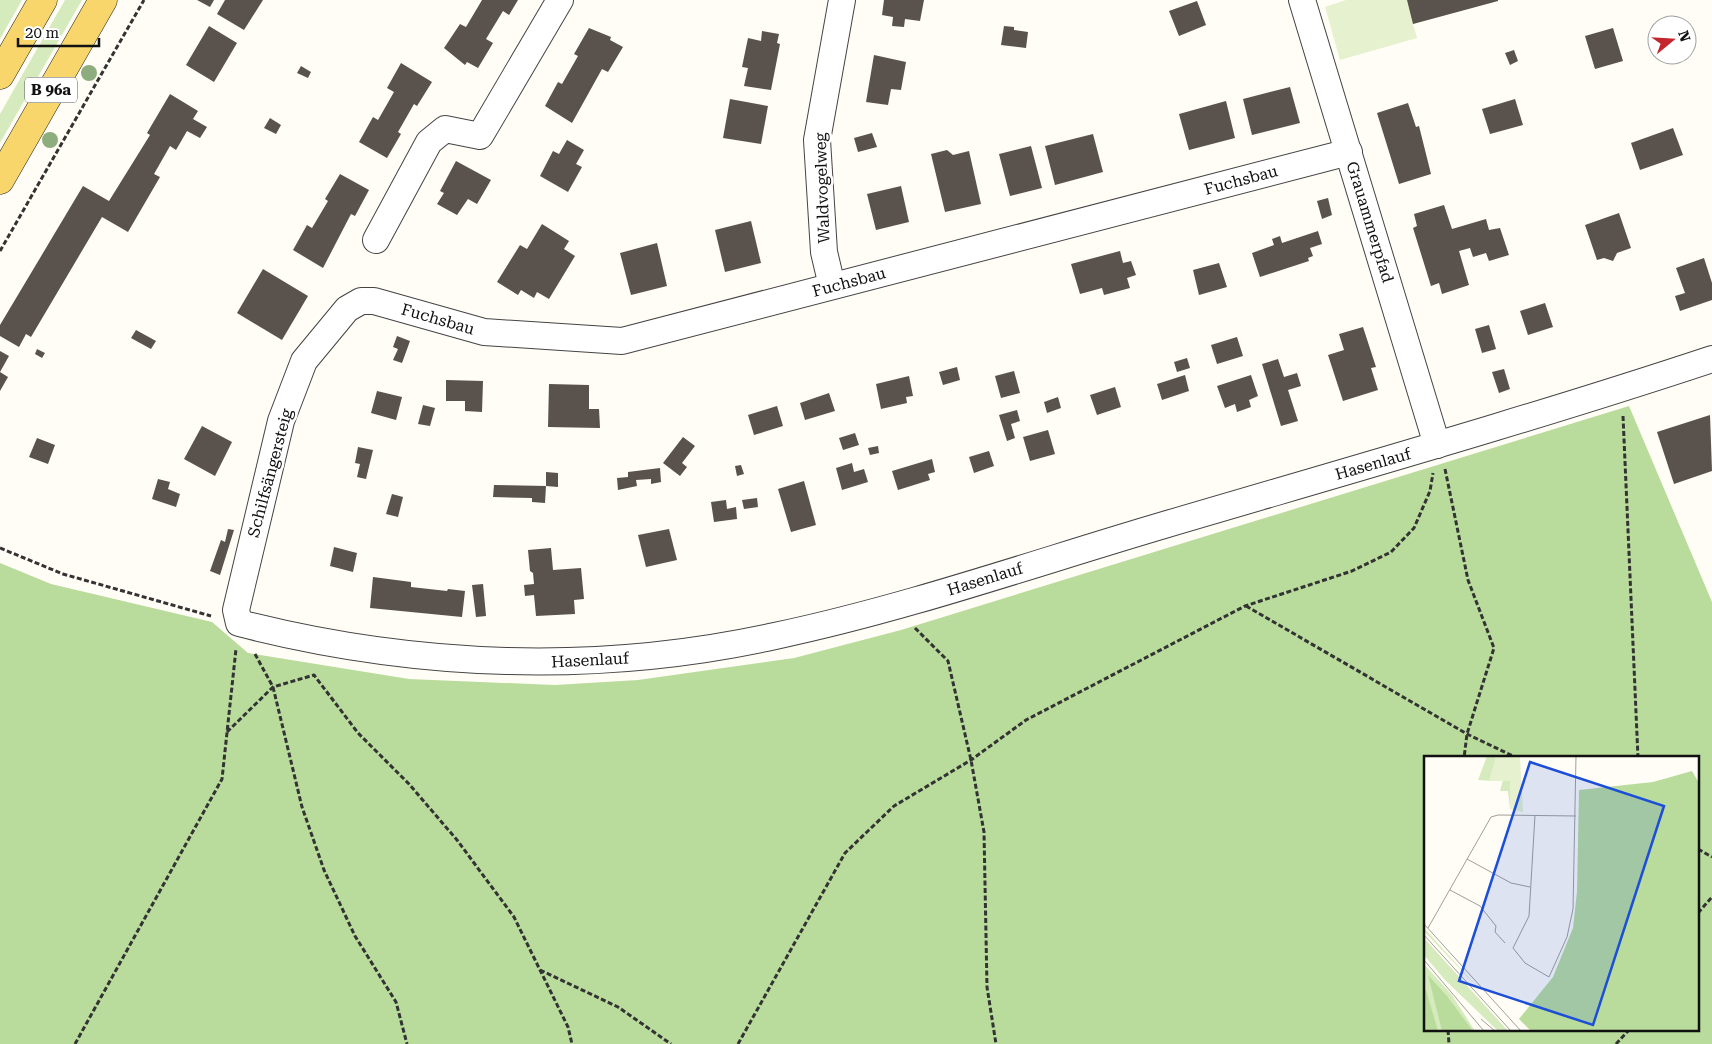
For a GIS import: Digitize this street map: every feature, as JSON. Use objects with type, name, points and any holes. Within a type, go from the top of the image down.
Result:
[{"type":"main road","name":"B 96a","points":[[0,75],[43,0]]},
{"type":"main road","name":"B 96a","points":[[0,180],[103,0]]},
{"type":"street","points":[[376,240],[429,142],[445,129],[480,136],[560,0]]},
{"type":"street","name":"Waldvogelweg","points":[[832,286],[824,252],[817,140],[842,0]]},
{"type":"street","name":"Grauammerpfad","points":[[1302,0],[1437,445]]},
{"type":"street","name":"Fuchsbau","points":[[347,310],[361,301],[374,301],[484,332],[622,341],[1349,152]]},
{"type":"street","name":"Schilfsängersteig","points":[[238,623],[236,610],[281,421],[304,361],[347,310]]},
{"type":"street","name":"Hasenlauf","points":[[238,623],[329,644],[429,658],[560,663],[647,657],[772,637],[878,611],[1437,445],[1712,359]]},
{"type":"path","points":[[0,251],[144,0]]},
{"type":"path","points":[[1622,410],[1638,756]]},
{"type":"path","points":[[738,1044],[845,853],[894,806],[971,760],[1026,720],[1245,606],[1352,570],[1391,552],[1414,528],[1430,491],[1437,445]]},
{"type":"path","points":[[1437,445],[1444,465],[1468,580],[1494,648],[1467,734],[1464,756]]},
{"type":"path","points":[[0,548],[63,574],[238,623],[274,687],[302,807],[324,870],[355,936],[396,1002],[407,1044]]},
{"type":"path","points":[[1245,606],[1467,734],[1513,756]]},
{"type":"path","points":[[878,611],[913,627],[948,661],[971,760],[984,832],[987,987],[996,1044]]},
{"type":"path","points":[[75,1044],[222,779],[238,623]]},
{"type":"path","points":[[227,732],[274,687],[314,675],[358,733],[410,784],[457,840],[514,917],[568,1027],[572,1044]]},
{"type":"path","points":[[1700,850],[1712,856]]},
{"type":"path","points":[[1700,911],[1712,896]]},
{"type":"path","points":[[539,969],[618,1007],[672,1044]]},
{"type":"path","points":[[1616,1044],[1627,1032]]},
{"type":"green space","points":[[0,0],[22,0],[0,39]]},
{"type":"green space","points":[[65,0],[82,0],[0,143],[0,114]]},
{"type":"green space","points":[[1346,0],[1500,0],[1413,24],[1417,38],[1340,60],[1325,7]]},
{"type":"green space","points":[[1629,406],[1712,602],[1712,1044],[0,1044],[0,563],[51,584],[212,622],[248,653],[409,679],[555,685],[638,680],[794,658],[901,630]]},
{"type":"building","points":[[197,0],[214,0],[210,7]]},
{"type":"building","points":[[225,0],[263,0],[244,30],[217,14]]},
{"type":"building","points":[[482,0],[518,0],[509,15],[503,11],[486,39],[493,43],[478,68],[467,62],[465,65],[444,48],[460,24],[466,27]]},
{"type":"building","points":[[884,0],[924,0],[920,21],[905,19],[904,27],[892,26],[893,17],[882,15]]},
{"type":"building","points":[[1407,0],[1498,0],[1498,1],[1413,24]]},
{"type":"building","points":[[1197,1],[1206,25],[1179,36],[1169,11]]},
{"type":"building","points":[[209,26],[237,43],[214,82],[186,65]]},
{"type":"building","points":[[1004,26],[1028,32],[1026,48],[1001,45]]},
{"type":"building","points":[[589,28],[611,37],[610,40],[623,47],[608,72],[602,69],[572,123],[545,106],[558,82],[562,84],[578,56],[574,54]]},
{"type":"building","points":[[1613,28],[1623,61],[1595,69],[1585,36]]},
{"type":"building","points":[[762,31],[779,34],[777,43],[780,44],[771,90],[744,86],[748,68],[742,67],[748,38],[761,41]]},
{"type":"building","points":[[1514,50],[1518,61],[1510,65],[1505,53]]},
{"type":"building","points":[[874,55],[906,62],[901,90],[891,89],[888,105],[866,102]]},
{"type":"building","points":[[401,63],[432,82],[417,106],[414,104],[398,132],[401,134],[387,158],[359,142],[373,117],[378,120],[394,92],[387,88]]},
{"type":"building","points":[[301,66],[311,72],[308,78],[297,73]]},
{"type":"building","points":[[1290,87],[1300,123],[1252,135],[1243,99]]},
{"type":"building","points":[[170,94],[198,111],[193,119],[207,127],[200,138],[187,131],[176,150],[170,146],[154,174],[160,177],[128,232],[102,217],[31,337],[26,334],[19,347],[0,336],[0,325],[83,186],[109,201],[150,135],[147,133]]},
{"type":"building","points":[[730,99],[768,106],[761,144],[723,138]]},
{"type":"building","points":[[1515,99],[1523,125],[1490,134],[1482,109]]},
{"type":"building","points":[[1226,101],[1235,138],[1189,150],[1179,114]]},
{"type":"building","points":[[1408,103],[1416,127],[1419,126],[1431,174],[1399,184],[1377,113]]},
{"type":"building","points":[[270,118],[281,125],[276,134],[264,128]]},
{"type":"building","points":[[1673,128],[1683,155],[1640,170],[1631,143]]},
{"type":"building","points":[[872,133],[877,147],[858,152],[854,138]]},
{"type":"building","points":[[1093,134],[1103,172],[1055,185],[1045,146]]},
{"type":"building","points":[[567,140],[584,150],[576,164],[582,167],[568,192],[540,176],[553,151],[559,154]]},
{"type":"building","points":[[1031,146],[1042,188],[1010,196],[999,154]]},
{"type":"building","points":[[947,150],[953,155],[969,151],[981,204],[945,212],[931,154]]},
{"type":"building","points":[[456,161],[491,180],[477,204],[468,199],[457,215],[437,204],[444,193],[440,191]]},
{"type":"building","points":[[340,174],[369,190],[355,216],[351,214],[323,268],[293,250],[307,225],[312,228],[328,201],[325,199]]},
{"type":"building","points":[[901,186],[909,222],[876,230],[867,194]]},
{"type":"building","points":[[1328,198],[1332,215],[1322,219],[1317,201]]},
{"type":"building","points":[[1444,205],[1452,229],[1486,219],[1489,230],[1500,228],[1509,255],[1489,261],[1486,253],[1473,257],[1470,248],[1459,251],[1469,285],[1442,294],[1439,283],[1431,286],[1413,228],[1417,226],[1414,214]]},
{"type":"building","points":[[1619,213],[1631,248],[1617,253],[1613,261],[1604,258],[1597,260],[1585,225]]},
{"type":"building","points":[[751,221],[761,263],[725,272],[715,230]]},
{"type":"building","points":[[542,224],[569,241],[564,249],[575,256],[549,299],[537,292],[534,298],[521,290],[518,295],[497,282],[520,245],[527,249]]},
{"type":"building","points":[[1318,231],[1322,244],[1310,248],[1313,256],[1308,258],[1309,261],[1260,277],[1252,253],[1274,245],[1272,239],[1280,236],[1282,243]]},
{"type":"building","points":[[657,243],[667,286],[631,295],[620,253]]},
{"type":"building","points":[[1120,251],[1123,263],[1131,261],[1136,275],[1127,278],[1130,288],[1104,295],[1102,288],[1080,294],[1071,264]]},
{"type":"building","points":[[1704,258],[1712,283],[1712,300],[1680,311],[1675,296],[1685,293],[1676,268]]},
{"type":"building","points":[[1219,263],[1227,287],[1199,295],[1193,270]]},
{"type":"building","points":[[263,269],[308,296],[282,340],[237,313]]},
{"type":"building","points":[[1545,303],[1553,327],[1528,335],[1520,311]]},
{"type":"building","points":[[1489,325],[1496,349],[1482,353],[1475,329]]},
{"type":"building","points":[[1363,327],[1376,367],[1371,368],[1378,390],[1343,401],[1328,355],[1344,350],[1339,334]]},
{"type":"building","points":[[136,330],[156,341],[151,349],[131,338]]},
{"type":"building","points":[[397,336],[410,341],[402,363],[393,360],[398,349],[393,347]]},
{"type":"building","points":[[1237,337],[1243,356],[1217,364],[1211,345]]},
{"type":"building","points":[[37,349],[45,353],[42,358],[35,354]]},
{"type":"building","points":[[0,351],[9,356],[0,372]]},
{"type":"building","points":[[1187,358],[1190,368],[1177,372],[1174,362]]},
{"type":"building","points":[[1278,359],[1284,377],[1297,373],[1301,386],[1288,390],[1298,421],[1281,426],[1262,364]]},
{"type":"building","points":[[957,367],[960,380],[943,385],[939,372]]},
{"type":"building","points":[[1504,369],[1510,389],[1499,393],[1492,372]]},
{"type":"building","points":[[1014,371],[1020,393],[1001,398],[995,376]]},
{"type":"building","points":[[0,372],[8,377],[0,391]]},
{"type":"building","points":[[1185,375],[1189,391],[1162,400],[1157,384]]},
{"type":"building","points":[[1251,375],[1258,396],[1249,400],[1251,407],[1237,412],[1235,404],[1225,408],[1217,386]]},
{"type":"building","points":[[909,376],[913,396],[906,397],[907,403],[881,409],[876,384]]},
{"type":"building","points":[[446,380],[483,381],[482,412],[465,411],[465,401],[446,401]]},
{"type":"building","points":[[549,384],[589,385],[589,409],[599,409],[600,428],[548,427]]},
{"type":"building","points":[[1115,387],[1121,407],[1097,415],[1090,395]]},
{"type":"building","points":[[377,391],[402,397],[396,420],[371,413]]},
{"type":"building","points":[[829,393],[835,411],[805,420],[800,403]]},
{"type":"building","points":[[1058,397],[1061,408],[1047,413],[1044,402]]},
{"type":"building","points":[[423,405],[435,408],[430,426],[418,424]]},
{"type":"building","points":[[777,406],[783,426],[754,435],[748,415]]},
{"type":"building","points":[[1017,410],[1020,421],[1011,424],[1015,438],[1007,441],[999,415]]},
{"type":"building","points":[[1710,415],[1712,471],[1674,484],[1657,432]]},
{"type":"building","points":[[202,426],[232,442],[215,476],[184,459]]},
{"type":"building","points":[[1048,430],[1055,454],[1030,461],[1023,437]]},
{"type":"building","points":[[855,433],[859,445],[843,450],[839,438]]},
{"type":"building","points":[[683,437],[695,446],[682,463],[687,467],[680,476],[663,463]]},
{"type":"building","points":[[37,438],[55,445],[48,464],[29,457]]},
{"type":"building","points":[[878,446],[879,453],[870,455],[868,448]]},
{"type":"building","points":[[358,447],[373,450],[366,479],[357,477],[360,464],[355,463]]},
{"type":"building","points":[[989,451],[994,466],[974,473],[969,457]]},
{"type":"building","points":[[932,459],[935,472],[928,474],[930,480],[898,490],[892,471]]},
{"type":"building","points":[[852,463],[854,472],[864,469],[868,482],[842,490],[836,468]]},
{"type":"building","points":[[741,465],[744,474],[737,476],[735,466]]},
{"type":"building","points":[[660,468],[661,482],[651,484],[651,479],[636,480],[637,486],[618,490],[617,478],[628,477],[628,472]]},
{"type":"building","points":[[546,472],[558,473],[558,487],[546,486]]},
{"type":"building","points":[[158,479],[170,482],[168,489],[180,494],[176,507],[152,499]]},
{"type":"building","points":[[804,481],[816,525],[791,532],[778,489]]},
{"type":"building","points":[[494,485],[546,486],[545,503],[532,502],[532,498],[493,497]]},
{"type":"building","points":[[392,494],[403,497],[398,517],[386,514]]},
{"type":"building","points":[[757,498],[758,507],[744,509],[742,500]]},
{"type":"building","points":[[726,500],[727,509],[736,507],[737,519],[714,522],[711,502]]},
{"type":"building","points":[[228,529],[234,530],[220,575],[210,571],[221,540],[225,542]]},
{"type":"building","points":[[669,529],[677,560],[646,567],[638,535]]},
{"type":"building","points":[[334,547],[357,553],[353,572],[330,566]]},
{"type":"building","points":[[551,548],[553,570],[581,568],[584,599],[574,600],[575,614],[536,616],[534,595],[525,596],[524,585],[534,584],[533,573],[530,571],[528,550]]},
{"type":"building","points":[[373,577],[411,582],[411,587],[465,591],[462,617],[370,608]]},
{"type":"building","points":[[483,584],[486,616],[476,617],[472,585]]}]
